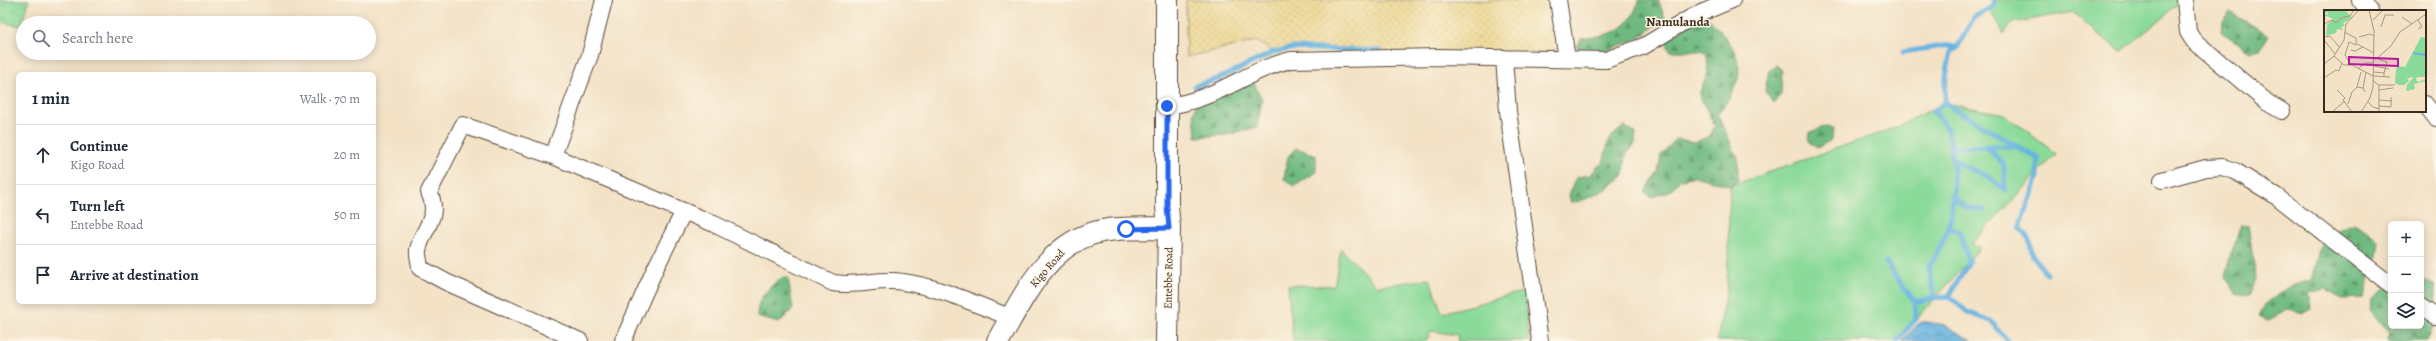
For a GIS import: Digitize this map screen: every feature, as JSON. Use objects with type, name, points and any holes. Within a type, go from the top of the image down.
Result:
[{"type":"main road","name":"Entebbe Road","points":[[1167,0],[1167,206],[1169,228],[1167,341]]},
{"type":"main road","name":"Kigo Road","points":[[998,341],[1027,290],[1058,253],[1069,244],[1102,231],[1169,228]]},
{"type":"street","points":[[553,156],[590,55],[604,0]]},
{"type":"street","points":[[1558,0],[1567,59]]},
{"type":"street","points":[[1167,106],[1199,100],[1273,65],[1291,60],[1360,57],[1606,60],[1644,46],[1692,18],[1732,0]]},
{"type":"street","points":[[2185,0],[2188,32],[2192,40],[2268,103],[2282,111]]},
{"type":"street","points":[[2360,0],[2369,10]]},
{"type":"street","points":[[1504,58],[1508,112],[1540,341]]},
{"type":"street","points":[[2426,105],[2436,118]]},
{"type":"street","points":[[580,341],[453,285],[420,268],[418,251],[434,213],[434,202],[429,192],[463,125],[553,156],[684,211],[833,283],[848,286],[903,282],[923,286],[1012,318]]},
{"type":"street","points":[[2162,180],[2206,168],[2222,167],[2235,171],[2276,196],[2388,283]]},
{"type":"street","points":[[623,341],[654,268],[684,211]]},
{"type":"street","points":[[2424,309],[2436,317]]},
{"type":"green space","points":[[0,0],[29,0],[24,16],[16,16],[16,25],[0,22]]},
{"type":"green space","points":[[1639,0],[1658,0],[1665,18],[1639,38],[1589,58],[1576,46],[1581,39],[1611,33],[1624,26],[1635,11]]},
{"type":"green space","points":[[1993,0],[2179,0],[2175,7],[2121,52],[2072,12],[2012,23],[2004,34],[1989,9],[1994,6]]},
{"type":"green space","points":[[2230,12],[2269,35],[2260,49],[2251,51],[2221,32],[2222,22]]},
{"type":"green space","points":[[1704,15],[1716,27],[1734,50],[1738,62],[1739,73],[1736,86],[1729,99],[1717,114],[1738,158],[1738,181],[1730,186],[1694,176],[1680,180],[1670,191],[1652,197],[1645,192],[1658,172],[1661,155],[1676,139],[1695,142],[1710,136],[1715,126],[1699,95],[1708,72],[1707,55],[1703,51],[1670,51],[1665,40]]},
{"type":"green space","points":[[1776,65],[1782,70],[1781,95],[1773,103],[1765,91],[1769,70]]},
{"type":"green space","points":[[1251,78],[1262,99],[1257,127],[1226,135],[1196,137],[1194,112],[1199,96]]},
{"type":"green space","points":[[1945,103],[2005,114],[2056,154],[1972,244],[1980,248],[1897,341],[1717,341],[1727,287],[1730,186],[1894,128]]},
{"type":"green space","points":[[1624,126],[1636,133],[1635,144],[1626,155],[1624,175],[1599,193],[1586,199],[1571,203],[1569,195],[1576,177],[1591,175],[1597,167],[1603,163],[1609,139]]},
{"type":"green space","points":[[1824,127],[1834,128],[1831,140],[1817,148],[1809,142],[1810,132]]},
{"type":"green space","points":[[1296,148],[1316,155],[1316,172],[1295,186],[1284,179],[1288,156]]},
{"type":"green space","points":[[2355,223],[2379,241],[2377,255],[2364,298],[2343,299],[2326,289],[2309,293],[2312,309],[2303,313],[2289,309],[2267,321],[2259,316],[2268,302],[2280,292],[2311,280],[2319,250],[2325,235]]},
{"type":"green space","points":[[2241,224],[2248,225],[2256,279],[2249,296],[2236,293],[2225,277]]},
{"type":"green space","points":[[1341,249],[1377,286],[1430,279],[1442,313],[1525,291],[1529,341],[1457,341],[1458,335],[1431,331],[1426,341],[1293,341],[1288,285],[1334,286]]},
{"type":"green space","points":[[783,277],[788,278],[793,309],[779,323],[757,317],[761,298],[768,289]]},
{"type":"green space","points":[[2424,280],[2436,286],[2436,320],[2427,341],[2388,341],[2391,333],[2370,311],[2372,300],[2388,285],[2388,329],[2424,329]]},
{"type":"sand","points":[[1186,0],[1550,0],[1559,40],[1556,49],[1550,53],[1398,53],[1294,48],[1274,52],[1256,41],[1186,57]]},
{"type":"water","points":[[1921,321],[1945,325],[1972,341],[1902,341]]},
{"type":"waterway","points":[[1993,0],[1994,6],[1974,17],[1957,48],[1951,52],[1946,76],[1945,103],[1932,112],[1944,123],[1949,136],[1954,176],[1951,217],[1948,228],[1929,267],[1934,298],[1949,296],[1967,312],[1991,321],[2008,341]]},
{"type":"waterway","points":[[1903,52],[1950,45],[1957,48]]},
{"type":"waterway","points":[[1195,86],[1218,79],[1274,52],[1294,48],[1381,51]]},
{"type":"waterway","points":[[1945,103],[2038,159],[2038,177],[2020,228],[2029,239],[2033,257],[2046,273]]},
{"type":"waterway","points":[[1986,146],[2004,165],[2005,190]]},
{"type":"waterway","points":[[1951,147],[2017,146]]},
{"type":"waterway","points":[[1952,157],[1963,166],[1987,176],[2005,190]]},
{"type":"waterway","points":[[1952,196],[1966,208],[1985,210]]},
{"type":"waterway","points":[[1948,228],[1959,231],[1969,262],[1949,296]]},
{"type":"waterway","points":[[1886,263],[1915,302]]},
{"type":"waterway","points":[[1897,341],[1916,319],[1915,302],[1934,298]]},
{"type":"district","name":"Namulanda","points":[[1678,21]]},
{"type":"route","points":[[1126,229],[1169,228],[1167,206],[1167,106]]}]
